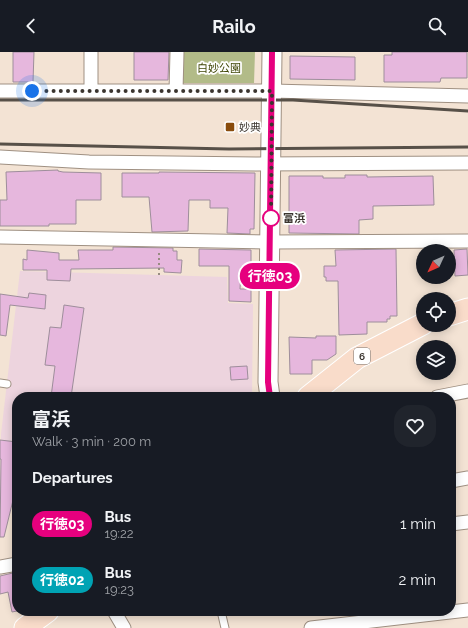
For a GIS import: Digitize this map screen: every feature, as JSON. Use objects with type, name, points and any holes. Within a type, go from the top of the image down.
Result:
[{"type":"main road","points":[[456,313],[468,309]]},
{"type":"main road","name":"6","points":[[314,392],[357,358],[416,328]]},
{"type":"main road","points":[[25,628],[41,616]]},
{"type":"street","points":[[91,52],[91,91]]},
{"type":"street","points":[[176,91],[177,52]]},
{"type":"street","points":[[269,392],[268,382],[272,52]]},
{"type":"street","points":[[0,91],[272,91],[468,96]]},
{"type":"street","points":[[0,157],[89,162],[271,164],[468,163]]},
{"type":"street","points":[[0,237],[270,242],[468,241]]},
{"type":"street","points":[[456,393],[468,391]]},
{"type":"street","points":[[456,479],[468,478]]},
{"type":"street","points":[[456,523],[468,522]]},
{"type":"street","points":[[0,567],[12,565]]},
{"type":"street","points":[[456,612],[468,610]]},
{"type":"street","points":[[117,616],[124,628]]},
{"type":"street","points":[[311,628],[420,616]]},
{"type":"lane","points":[[222,616],[225,628]]},
{"type":"path","points":[[159,245],[159,275]]},
{"type":"shaded area","points":[[20,271],[227,277],[228,303],[253,304],[252,392],[12,392],[12,497],[0,496],[1,434]]},
{"type":"green space","name":"白妙公園","points":[[183,52],[255,52],[254,83],[182,83]]},
{"type":"building","points":[[13,52],[34,52],[33,82],[13,82]]},
{"type":"building","points":[[134,52],[169,52],[168,80],[134,80]]},
{"type":"building","points":[[392,52],[467,52],[467,78],[441,78],[440,82],[384,82],[384,55],[392,55]]},
{"type":"building","points":[[290,56],[355,57],[355,80],[290,79]]},
{"type":"building","points":[[58,170],[63,172],[101,173],[101,200],[76,200],[76,224],[49,224],[49,226],[0,226],[0,200],[7,200],[6,172]]},
{"type":"building","points":[[122,173],[255,173],[254,229],[250,229],[250,234],[227,233],[228,208],[210,208],[210,200],[189,200],[188,231],[152,232],[149,197],[122,197]]},
{"type":"building","points":[[345,175],[367,175],[367,177],[433,176],[434,205],[373,206],[373,219],[359,220],[359,234],[289,233],[289,176],[323,176],[323,178],[345,178]]},
{"type":"building","points":[[113,247],[173,248],[173,251],[177,251],[177,260],[182,260],[181,273],[164,272],[164,268],[71,269],[70,281],[47,280],[47,270],[23,270],[23,259],[27,260],[27,250],[59,253],[59,260],[79,260],[78,250],[113,250]]},
{"type":"building","points":[[199,249],[251,250],[251,264],[248,264],[248,267],[241,267],[240,289],[251,289],[251,302],[229,301],[229,266],[199,266]]},
{"type":"building","points":[[396,249],[397,316],[390,316],[390,319],[387,319],[387,322],[367,322],[367,334],[339,335],[338,281],[326,281],[326,277],[324,277],[324,266],[336,266],[335,250]]},
{"type":"building","points":[[467,249],[468,275],[456,276],[456,250]]},
{"type":"building","points":[[29,293],[46,295],[45,309],[10,305],[6,336],[0,335],[0,294],[28,298]]},
{"type":"building","points":[[64,305],[84,308],[72,392],[52,392],[55,366],[45,365],[50,327],[61,328]]},
{"type":"building","points":[[316,336],[336,336],[336,354],[327,360],[312,360],[312,374],[290,374],[289,337],[316,338]]},
{"type":"building","points":[[247,366],[248,379],[231,380],[230,367]]},
{"type":"building","points":[[0,440],[12,441],[12,504],[4,537],[0,537]]},
{"type":"building","points":[[12,573],[12,612],[8,592],[0,594],[0,576]]},
{"type":"railway","points":[[0,100],[293,100],[468,111]]},
{"type":"railway","points":[[0,144],[229,149],[468,147]]},
{"type":"bus line","name":"行徳03","points":[[269,392],[272,52]]},
{"type":"place","name":"妙典","points":[[230,127]]},
{"type":"place","name":"富浜","points":[[271,218]]},
{"type":"route","points":[[32,91],[272,91],[271,218]]}]
